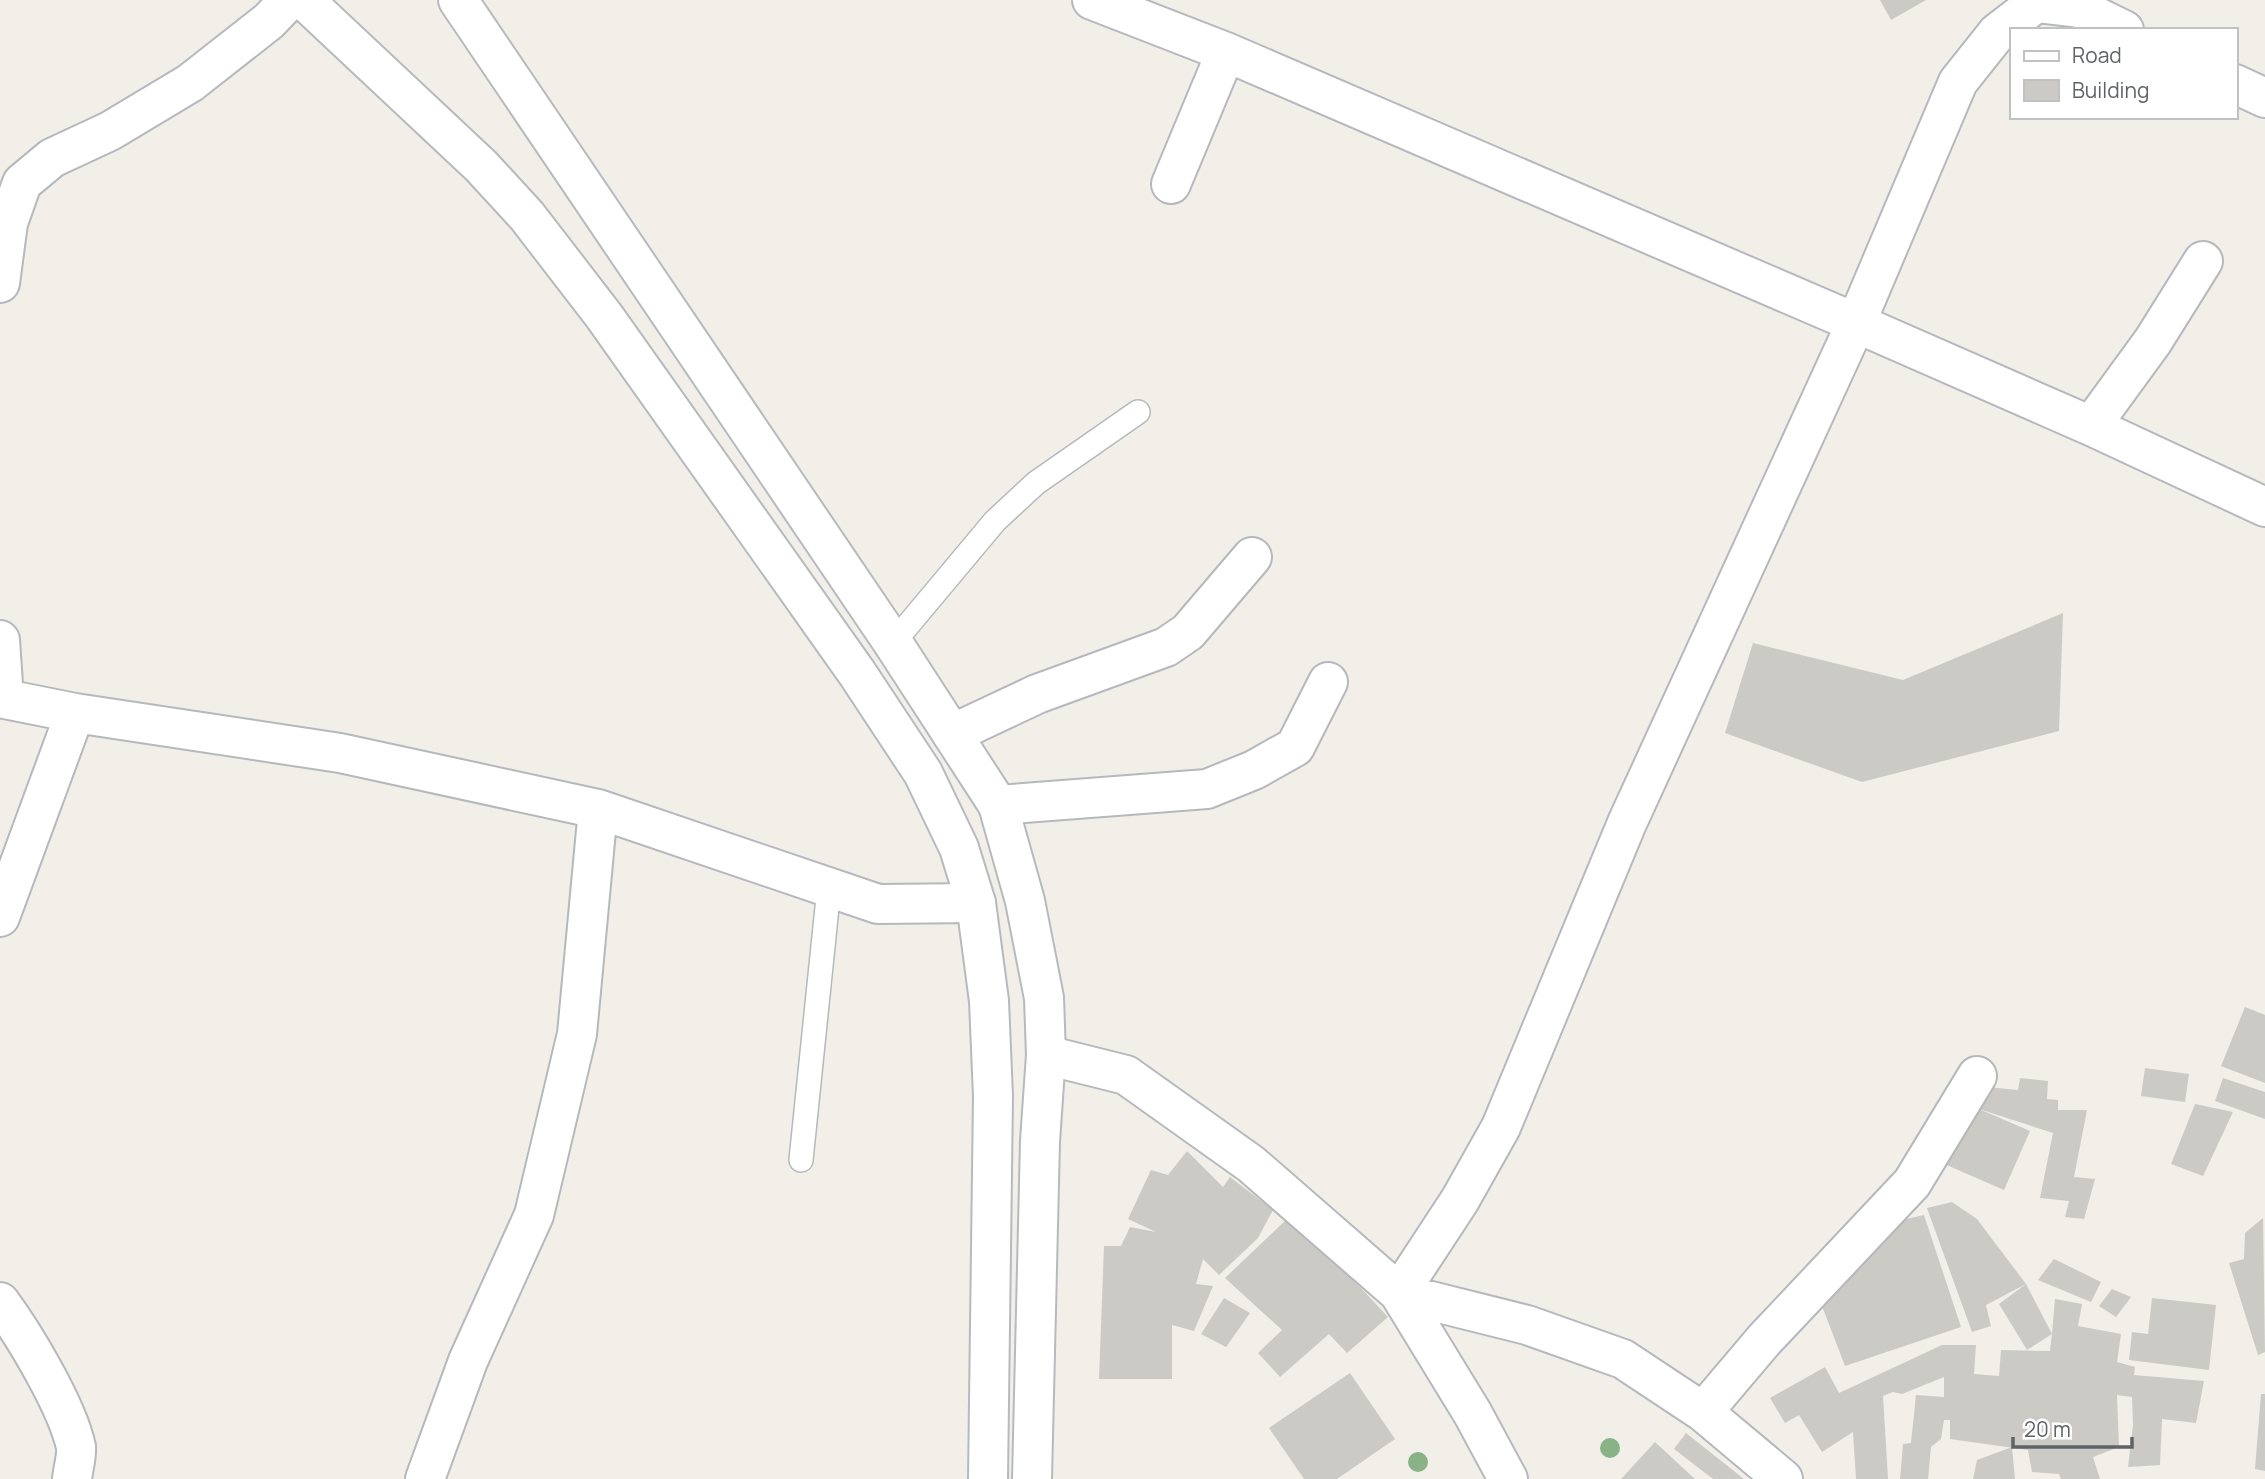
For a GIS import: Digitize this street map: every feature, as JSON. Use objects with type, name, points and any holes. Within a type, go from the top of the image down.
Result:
[{"type":"street","points":[[0,283],[8,223],[22,183],[52,158],[110,131],[190,83],[269,21],[289,0]]},
{"type":"street","points":[[304,0],[481,166],[527,216],[604,316],[857,673],[923,773],[959,848],[976,903],[989,1001],[993,1096],[988,1479]]},
{"type":"street","points":[[458,0],[893,643],[998,805],[1025,901],[1044,998],[1046,1055],[1040,1141],[1032,1479]]},
{"type":"street","points":[[1092,0],[1226,52],[1856,323],[2091,426],[2265,507]]},
{"type":"street","points":[[1399,1293],[1460,1200],[1500,1127],[1626,823],[1856,323],[1958,82],[1997,33],[2036,3],[2079,8],[2120,28]]},
{"type":"street","points":[[1171,184],[1226,52]]},
{"type":"street","points":[[2237,85],[2265,98]]},
{"type":"street","points":[[2091,426],[2153,341],[2203,261]]},
{"type":"street","points":[[951,734],[1037,694],[1166,647],[1188,632],[1252,557]]},
{"type":"street","points":[[0,640],[2,699],[75,713],[340,753],[598,809],[878,904],[976,903]]},
{"type":"street","points":[[998,805],[1208,789],[1254,770],[1295,747],[1328,682]]},
{"type":"street","points":[[0,916],[75,713]]},
{"type":"street","points":[[425,1479],[468,1361],[534,1215],[578,1034],[598,809]]},
{"type":"street","points":[[1046,1055],[1126,1075],[1251,1164],[1399,1293],[1473,1414],[1508,1479]]},
{"type":"street","points":[[1703,1412],[1773,1330],[1912,1183],[1977,1076]]},
{"type":"street","points":[[1399,1293],[1527,1325],[1623,1359],[1703,1412],[1783,1479]]},
{"type":"street","points":[[0,1302],[22,1332],[55,1396],[76,1448],[72,1479]]},
{"type":"lane","points":[[893,643],[995,521],[1036,483],[1138,412]]},
{"type":"lane","points":[[801,1160],[830,888]]},
{"type":"building","points":[[1880,0],[1926,0],[1891,20]]},
{"type":"building","points":[[2063,613],[2059,731],[1862,782],[1725,733],[1753,643],[1903,680]]},
{"type":"building","points":[[2245,1007],[2265,1015],[2265,1083],[2221,1066]]},
{"type":"building","points":[[2145,1068],[2189,1074],[2185,1102],[2141,1096]]},
{"type":"building","points":[[2020,1078],[2048,1081],[2047,1099],[2058,1100],[2058,1110],[2087,1110],[2074,1177],[2095,1179],[2084,1219],[2065,1217],[2069,1201],[2040,1198],[2053,1133],[1979,1109],[2030,1131],[2004,1190],[1942,1163],[1987,1087],[2018,1090]]},
{"type":"building","points":[[2223,1078],[2265,1092],[2265,1119],[2215,1101]]},
{"type":"building","points":[[2195,1104],[2233,1112],[2203,1176],[2171,1164]]},
{"type":"building","points":[[1187,1151],[1223,1187],[1230,1177],[1273,1210],[1258,1238],[1219,1275],[1203,1259],[1196,1284],[1213,1286],[1194,1331],[1172,1325],[1172,1379],[1099,1379],[1104,1246],[1121,1246],[1130,1227],[1156,1232],[1128,1219],[1151,1170],[1168,1175]]},
{"type":"building","points":[[1952,1202],[1977,1219],[2026,1284],[1986,1305],[1991,1326],[1972,1332],[1927,1208]]},
{"type":"building","points":[[1924,1215],[1961,1327],[1845,1366],[1822,1306],[1889,1223]]},
{"type":"building","points":[[1288,1218],[1347,1273],[1388,1317],[1347,1353],[1329,1334],[1280,1377],[1258,1353],[1282,1330],[1225,1278]]},
{"type":"building","points":[[2263,1218],[2265,1352],[2258,1355],[2229,1263],[2244,1259],[2245,1233]]},
{"type":"building","points":[[2054,1259],[2101,1282],[2091,1302],[2038,1280]]},
{"type":"building","points":[[2026,1284],[2052,1334],[2027,1350],[1999,1304]]},
{"type":"building","points":[[2112,1289],[2131,1297],[2116,1317],[2099,1306]]},
{"type":"building","points":[[1224,1298],[1250,1313],[1226,1347],[1201,1334]]},
{"type":"building","points":[[2152,1298],[2216,1305],[2209,1370],[2129,1360],[2132,1332],[2148,1334]]},
{"type":"building","points":[[2055,1299],[2082,1304],[2078,1326],[2121,1334],[2117,1362],[2135,1367],[2134,1375],[2204,1381],[2196,1423],[2162,1419],[2160,1465],[2128,1467],[2133,1425],[2132,1397],[2117,1395],[2119,1447],[2093,1457],[2100,1479],[2061,1479],[2059,1474],[2032,1472],[2028,1450],[1950,1439],[1950,1420],[1944,1420],[1941,1439],[1931,1447],[1928,1479],[1900,1479],[1903,1444],[1911,1443],[1916,1395],[1944,1397],[1944,1377],[1902,1394],[1893,1392],[1883,1396],[1888,1479],[1856,1479],[1853,1432],[1822,1452],[1799,1415],[1785,1423],[1770,1398],[1825,1367],[1839,1393],[1942,1345],[1976,1345],[1974,1374],[1999,1376],[2001,1350],[2050,1351]]},
{"type":"building","points":[[1350,1373],[1395,1439],[1337,1479],[1304,1479],[1269,1428]]},
{"type":"building","points":[[2261,1394],[2265,1394],[2265,1471],[2255,1469]]},
{"type":"building","points":[[1686,1433],[1744,1479],[1713,1479],[1674,1449]]},
{"type":"building","points":[[1655,1442],[1695,1479],[1621,1479]]},
{"type":"building","points":[[2012,1447],[2015,1479],[1973,1479],[1977,1460]]}]
